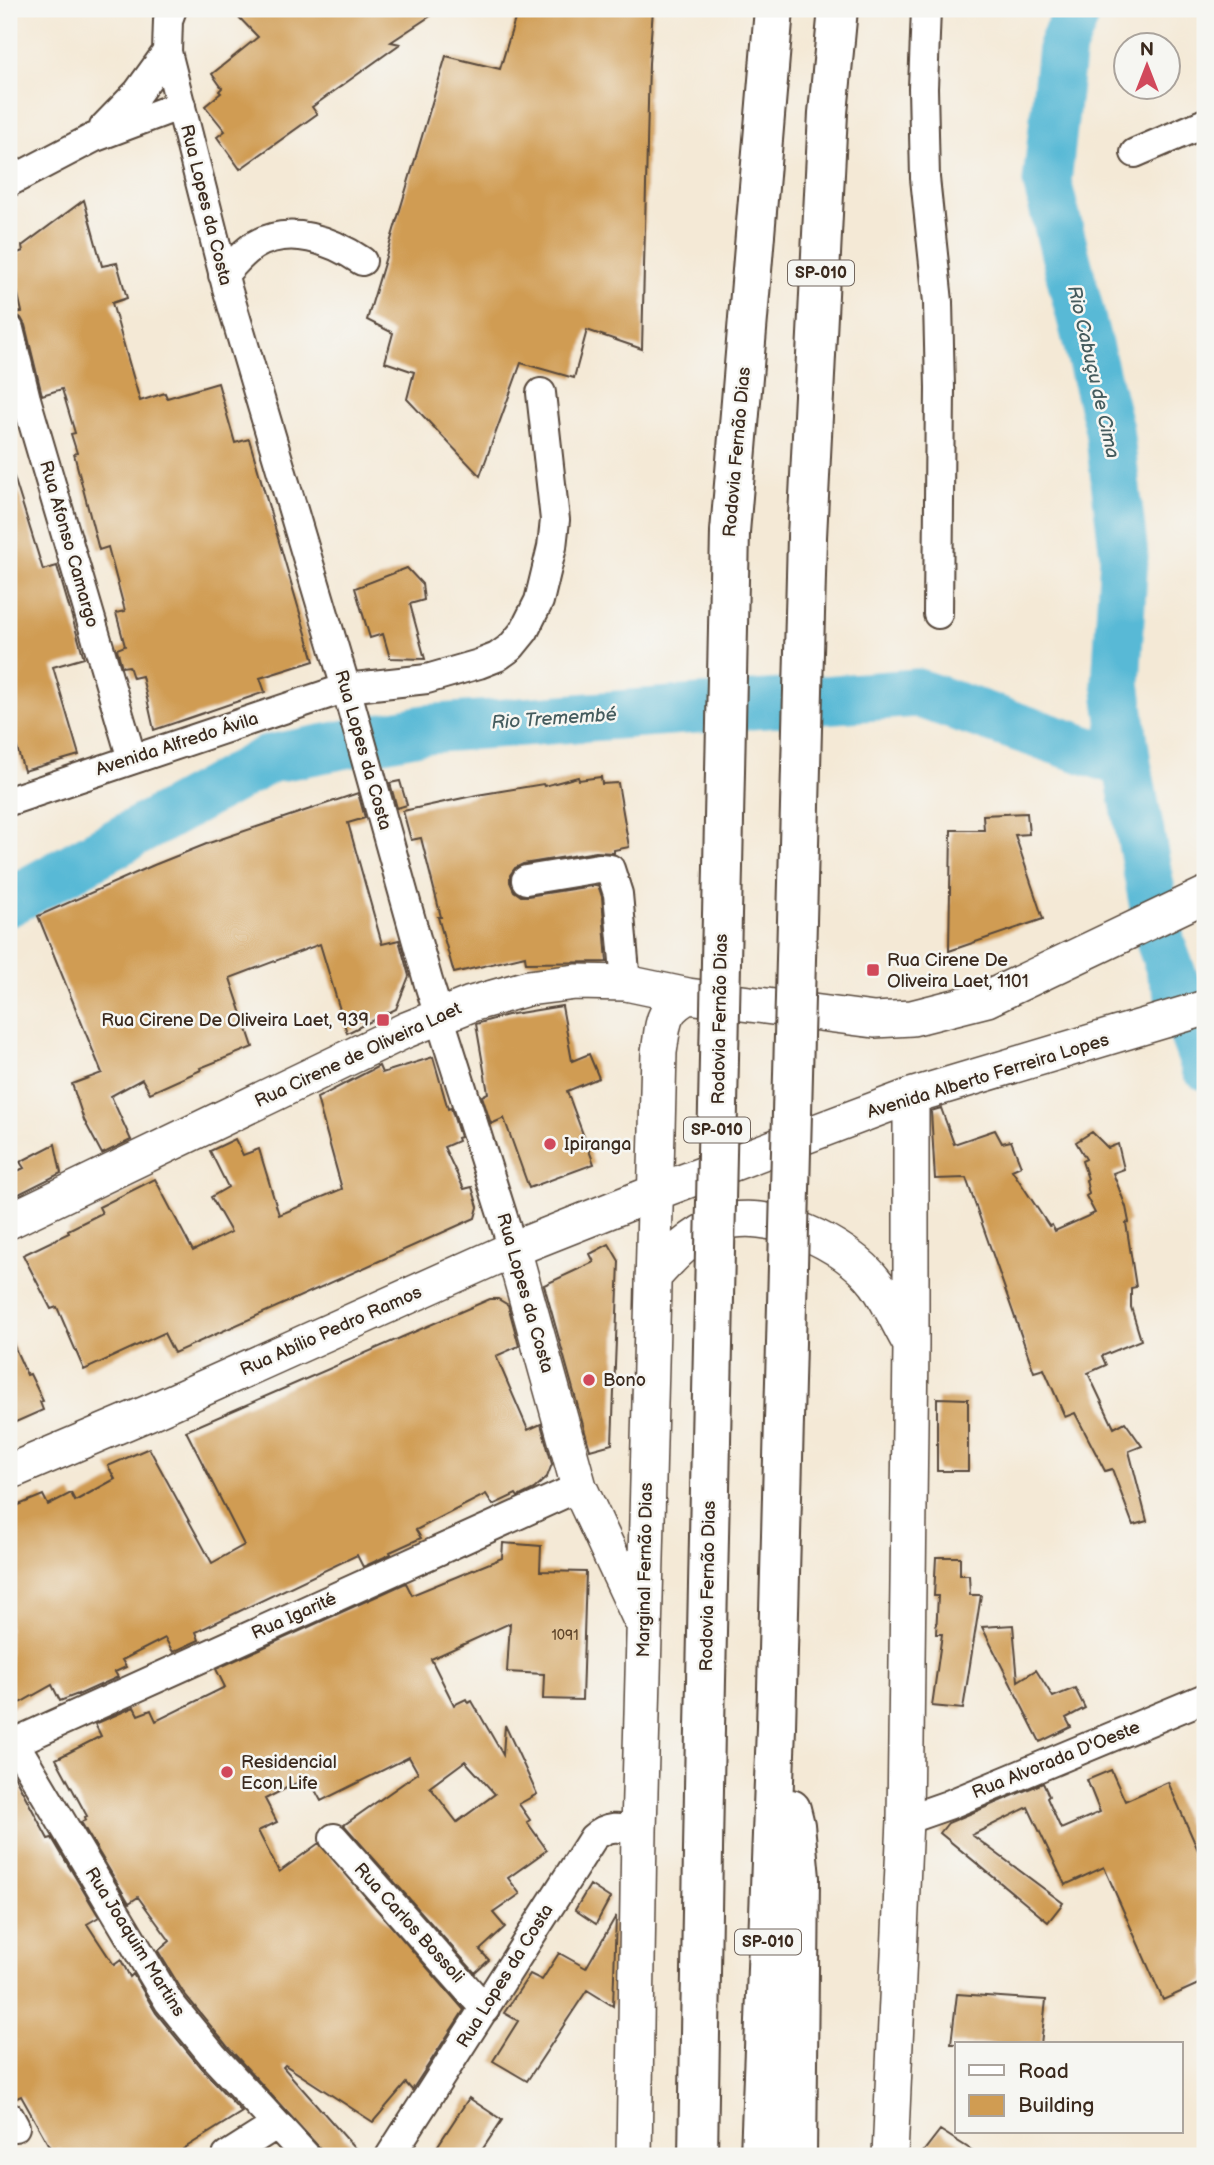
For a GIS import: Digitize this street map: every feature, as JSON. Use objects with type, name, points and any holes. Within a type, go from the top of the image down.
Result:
[{"type":"highway","name":"Rodovia Fernão Dias","points":[[698,2156],[730,532],[774,9]]},
{"type":"highway","name":"SP-010","points":[[760,2156],[776,1742],[807,537],[828,113],[838,9]]},
{"type":"highway","points":[[776,1742],[795,1825],[800,1878],[797,2156]]},
{"type":"main road","name":"Rua Cirene de Oliveira Laet","points":[[9,1221],[439,1016],[528,988],[576,982],[626,983],[688,996],[874,1020],[912,1018],[987,999],[1204,895]]},
{"type":"main road","name":"Marginal Fernão Dias","points":[[634,2156],[639,1831],[659,1052],[664,1018],[671,1005],[688,996]]},
{"type":"main road","name":"Avenida Alberto Ferreira Lopes","points":[[654,1193],[911,1096],[1205,1009]]},
{"type":"main road","points":[[890,2156],[905,1820],[912,1346],[911,1096]]},
{"type":"main road","name":"Rua Abílio Pedro Ramos","points":[[9,1472],[148,1413],[513,1249],[654,1193]]},
{"type":"main road","points":[[653,1277],[681,1246],[719,1224],[757,1219],[795,1227],[819,1238],[852,1261],[875,1282],[912,1346]]},
{"type":"main road","name":"Rua Lopes da Costa","points":[[513,1249],[579,1487],[644,1627]]},
{"type":"street","name":"Rua Lopes da Costa","points":[[173,9],[168,20],[167,52],[223,275],[439,1016],[513,1249]]},
{"type":"street","points":[[926,9],[923,88],[925,177],[938,302],[940,388],[938,614]]},
{"type":"street","points":[[93,138],[138,92],[167,52]]},
{"type":"street","points":[[9,182],[93,138],[181,105]]},
{"type":"street","points":[[1135,153],[1205,123]]},
{"type":"street","points":[[223,275],[255,245],[276,237],[300,236],[324,240],[362,261]]},
{"type":"street","name":"Rua Afonso Camargo","points":[[9,329],[26,399],[132,758]]},
{"type":"street","name":"Avenida Alfredo Ávila","points":[[9,801],[132,758],[427,679],[479,664],[504,652],[524,631],[539,601],[552,547],[555,520],[541,393]]},
{"type":"street","points":[[526,880],[600,868],[610,869],[618,894],[626,983]]},
{"type":"street","name":"Rua Igarité","points":[[11,1743],[579,1487]]},
{"type":"street","name":"Rua Alvorada D'Oeste","points":[[905,1820],[948,1805],[1205,1698]]},
{"type":"street","name":"Rua Joaquim Martins","points":[[11,1743],[169,2002],[306,2156]]},
{"type":"street","name":"Rua Lopes da Costa","points":[[390,2156],[593,1838],[609,1827],[639,1831]]},
{"type":"street","name":"Rua Carlos Bossoli","points":[[334,1838],[485,2009]]},
{"type":"street","points":[[227,2156],[276,2125]]},
{"type":"building","points":[[231,9],[441,9],[391,42],[400,44],[312,107],[317,114],[240,169],[217,137],[225,131],[205,106],[221,93],[219,91],[222,88],[212,74],[258,37]]},
{"type":"building","points":[[518,9],[653,9],[649,63],[642,349],[587,330],[574,378],[521,363],[480,476],[407,399],[414,372],[385,362],[393,333],[367,320],[446,56],[500,69]]},
{"type":"building","points":[[84,200],[102,266],[117,263],[127,298],[112,303],[140,401],[165,393],[167,398],[218,383],[235,443],[249,439],[314,661],[260,678],[265,692],[154,730],[142,676],[133,678],[129,666],[122,667],[117,649],[125,646],[116,613],[125,611],[108,547],[99,550],[74,454],[77,453],[71,434],[75,433],[62,389],[42,395],[25,325],[14,313],[22,312],[9,256],[23,251],[22,246]]},
{"type":"building","points":[[14,477],[43,570],[57,566],[84,658],[53,667],[79,755],[24,771],[14,738],[9,739],[9,478]]},
{"type":"building","points":[[407,568],[422,584],[424,600],[410,604],[425,659],[390,658],[383,634],[370,638],[355,588]]},
{"type":"building","points":[[578,777],[579,780],[601,777],[602,784],[618,783],[629,847],[614,850],[614,853],[596,852],[523,864],[515,868],[510,875],[510,882],[514,891],[521,896],[598,885],[602,897],[607,962],[526,963],[525,956],[454,973],[438,917],[441,917],[421,838],[411,840],[403,811],[477,795],[543,784],[544,786]]},
{"type":"building","points":[[400,781],[407,805],[397,808],[390,783]]},
{"type":"building","points":[[358,793],[365,818],[348,823],[382,944],[399,940],[409,976],[396,1009],[347,1033],[320,944],[230,978],[253,1047],[200,1068],[201,1070],[150,1093],[142,1079],[111,1096],[131,1140],[102,1154],[84,1120],[72,1084],[102,1073],[38,916],[209,843]]},
{"type":"building","points":[[1027,813],[1029,834],[1015,835],[1043,919],[949,951],[951,830],[984,830],[983,815]]},
{"type":"building","points":[[562,1006],[572,1061],[589,1054],[599,1078],[567,1091],[594,1164],[529,1188],[504,1118],[491,1124],[482,1096],[488,1093],[476,1024],[507,1015]]},
{"type":"building","points":[[433,1057],[448,1109],[451,1108],[460,1137],[457,1138],[458,1141],[444,1147],[464,1189],[472,1187],[478,1207],[475,1218],[174,1353],[164,1333],[84,1370],[57,1307],[51,1309],[23,1255],[69,1233],[68,1230],[102,1213],[99,1207],[155,1179],[193,1251],[231,1232],[211,1197],[228,1187],[210,1151],[235,1139],[243,1155],[259,1149],[279,1215],[342,1189],[317,1098],[379,1066],[382,1073]]},
{"type":"building","points":[[941,1108],[954,1144],[995,1130],[1002,1143],[1011,1141],[1021,1166],[1012,1170],[1055,1231],[1095,1213],[1086,1196],[1089,1194],[1088,1179],[1082,1161],[1086,1159],[1076,1142],[1092,1132],[1108,1148],[1118,1144],[1124,1169],[1113,1173],[1129,1222],[1126,1223],[1136,1287],[1131,1288],[1131,1307],[1141,1340],[1102,1356],[1106,1365],[1088,1373],[1114,1428],[1125,1422],[1142,1446],[1129,1451],[1147,1521],[1133,1525],[1112,1469],[1105,1471],[1075,1413],[1065,1417],[1044,1369],[1034,1372],[966,1178],[935,1179],[931,1111]]},
{"type":"building","points":[[55,1144],[61,1173],[9,1199],[9,1175],[24,1168],[20,1162]]},
{"type":"building","points":[[609,1244],[619,1261],[612,1444],[590,1450],[544,1285],[594,1262],[590,1254]]},
{"type":"building","points":[[490,1299],[498,1299],[508,1305],[519,1346],[496,1356],[528,1430],[541,1424],[552,1464],[547,1477],[534,1489],[493,1505],[486,1494],[416,1530],[421,1538],[363,1567],[357,1555],[196,1632],[199,1640],[173,1652],[165,1638],[122,1660],[126,1667],[115,1672],[118,1677],[78,1695],[60,1701],[52,1685],[9,1709],[9,1509],[43,1495],[48,1505],[71,1493],[75,1501],[115,1479],[108,1466],[149,1448],[212,1563],[244,1545],[186,1431]]},
{"type":"building","points":[[9,1335],[27,1375],[30,1374],[43,1401],[40,1402],[43,1410],[9,1425]]},
{"type":"building","points":[[937,1398],[968,1399],[968,1471],[937,1471]]},
{"type":"building","points":[[503,1543],[541,1546],[540,1571],[586,1572],[582,1700],[543,1699],[544,1674],[507,1672],[510,1623],[431,1659],[454,1705],[466,1699],[468,1703],[472,1701],[503,1755],[505,1725],[537,1794],[519,1804],[530,1820],[527,1822],[547,1850],[508,1878],[520,1894],[493,1913],[505,1927],[480,1950],[489,1960],[475,1973],[344,1825],[418,1773],[409,1757],[321,1801],[308,1777],[265,1799],[277,1822],[258,1831],[279,1872],[319,1843],[464,2010],[412,2090],[406,2083],[373,2122],[285,2065],[283,2067],[362,2156],[327,2156],[227,2046],[183,1992],[158,1951],[170,1941],[138,1897],[129,1903],[81,1822],[86,1820],[87,1816],[56,1759],[101,1736],[95,1724],[134,1707],[138,1715],[151,1710],[156,1721],[225,1687],[216,1669],[406,1583],[412,1595],[502,1558]],"holes":[[[465,1761],[495,1794],[457,1822],[430,1787]]]},
{"type":"building","points":[[936,1557],[960,1557],[960,1575],[969,1575],[970,1595],[981,1595],[963,1709],[932,1706],[942,1634],[936,1634]]},
{"type":"building","points":[[1013,1625],[1018,1681],[1036,1670],[1053,1697],[1075,1688],[1085,1708],[1066,1718],[1071,1727],[1040,1742],[982,1627]]},
{"type":"building","points":[[9,1766],[48,1839],[52,1838],[99,1917],[87,1924],[114,1965],[121,1960],[130,1977],[133,1974],[156,2013],[242,2112],[183,2149],[187,2156],[65,2156],[59,2148],[53,2153],[21,2096],[9,2099]]},
{"type":"building","points":[[1111,1770],[1125,1801],[1168,1782],[1205,1866],[1205,1981],[1163,2000],[1104,1867],[1065,1885],[1028,1807],[972,1835],[1063,1903],[1048,1922],[940,1833],[948,1823],[1043,1783],[1061,1829],[1100,1812],[1087,1780]]},
{"type":"building","points":[[590,1885],[610,1898],[596,1924],[575,1910]]},
{"type":"building","points":[[616,1916],[613,2006],[587,1990],[527,2081],[493,2061],[518,2021],[504,2013],[530,1974],[542,1980],[559,1953],[586,1968]]},
{"type":"building","points":[[957,1994],[1046,2000],[1041,2042],[951,2044]]},
{"type":"building","points":[[469,2098],[502,2120],[478,2156],[431,2156]]},
{"type":"building","points":[[940,2130],[981,2156],[920,2156]]},
{"type":"waterway","name":"Rio Cabuçu de Cima","points":[[1078,9],[1062,47],[1047,182],[1109,429],[1124,556],[1116,683],[1127,764],[1161,944],[1205,1066]]},
{"type":"waterway","name":"Rio Tremembé","points":[[9,902],[269,759],[425,729],[917,693],[1127,764]]},
{"type":"place","name":"Rua Cirene De Oliveira Laet, 1101","points":[[873,970]]},
{"type":"place","name":"Rua Cirene De Oliveira Laet, 939","points":[[383,1020]]},
{"type":"place","name":"Ipiranga","points":[[550,1144]]},
{"type":"place","name":"Bono","points":[[589,1380]]},
{"type":"place","name":"Residencial Econ Life","points":[[227,1772]]}]
